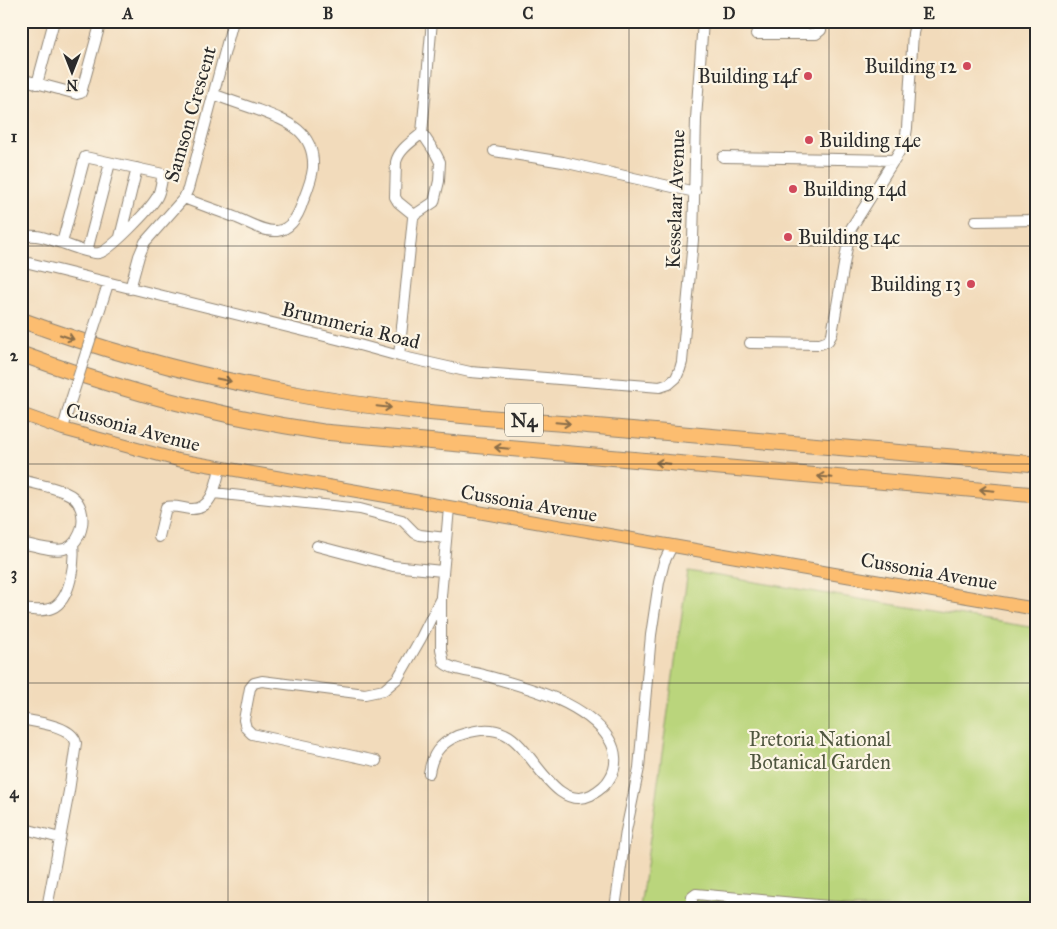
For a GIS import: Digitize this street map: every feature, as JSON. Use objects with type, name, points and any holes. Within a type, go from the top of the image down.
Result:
[{"type":"highway","name":"N4","points":[[21,320],[103,349],[178,370],[296,395],[336,401],[479,416],[1036,464]]},
{"type":"highway","name":"N4","points":[[21,354],[68,371],[168,400],[242,418],[323,432],[1036,494]]},
{"type":"main road","name":"Cussonia Avenue","points":[[21,414],[63,429],[166,458],[1036,609]]},
{"type":"street","points":[[37,84],[54,21]]},
{"type":"street","points":[[21,80],[77,94],[81,93],[101,21]]},
{"type":"street","name":"Samson Crescent","points":[[130,288],[145,242],[184,198],[190,185],[233,21]]},
{"type":"street","points":[[414,215],[434,202],[439,181],[439,158],[422,133],[432,21]]},
{"type":"street","points":[[698,21],[703,22]]},
{"type":"street","points":[[756,34],[816,34],[821,30],[823,21]]},
{"type":"street","points":[[750,343],[820,344],[830,339],[850,230],[902,147],[906,133],[913,34],[916,21]]},
{"type":"street","name":"Kesselaar Avenue","points":[[676,378],[682,362],[693,240],[697,103],[703,22]]},
{"type":"street","points":[[184,198],[263,228],[277,231],[286,228],[295,218],[300,210],[309,182],[313,168],[310,148],[307,139],[299,130],[284,120],[215,95]]},
{"type":"street","points":[[414,215],[398,202],[395,197],[396,162],[402,150],[422,133]]},
{"type":"street","points":[[494,152],[563,162],[695,192]]},
{"type":"street","points":[[723,156],[894,160]]},
{"type":"street","points":[[21,239],[25,236],[31,236],[99,254],[120,238],[147,210],[160,190],[163,174],[85,157],[62,243]]},
{"type":"street","points":[[87,251],[110,163]]},
{"type":"street","points":[[120,238],[137,168]]},
{"type":"street","points":[[399,356],[414,215]]},
{"type":"street","points":[[975,220],[1036,220]]},
{"type":"street","name":"Brummeria Road","points":[[21,261],[399,356],[470,372],[660,387],[669,384],[676,378]]},
{"type":"street","points":[[63,429],[108,284]]},
{"type":"street","points":[[159,537],[166,507],[200,508],[214,493],[220,468]]},
{"type":"street","points":[[21,480],[69,494],[78,502],[82,512],[79,535],[73,544],[64,549],[57,550],[21,543]]},
{"type":"street","points":[[214,493],[360,509],[398,518],[420,535],[446,538]]},
{"type":"street","points":[[429,773],[434,754],[444,743],[471,732],[486,730],[503,733],[517,742],[546,778],[562,793],[571,798],[584,798],[600,790],[611,778],[615,763],[612,743],[596,722],[580,711],[544,694],[453,667],[444,662],[441,649],[442,571],[449,508]]},
{"type":"street","points":[[21,609],[50,609],[62,600],[67,593],[70,580],[74,554],[73,544]]},
{"type":"street","points":[[317,546],[393,566],[442,571]]},
{"type":"street","points":[[615,908],[626,831],[639,768],[651,635],[659,582],[664,562],[672,546]]},
{"type":"street","points":[[376,761],[252,734],[246,728],[244,720],[250,688],[254,683],[262,681],[365,694],[384,690],[398,678],[422,638],[442,596]]},
{"type":"street","points":[[21,718],[56,727],[67,731],[74,737],[75,753],[47,908]]},
{"type":"street","points":[[21,828],[60,838]]},
{"type":"street","points":[[692,908],[692,897],[696,894],[850,908]]},
{"type":"green space","name":"Pretoria National Botanical Garden","points":[[688,571],[1036,628],[1036,908],[640,908]]},
{"type":"place","name":"Building 12","points":[[967,66]]},
{"type":"place","name":"Building 14f","points":[[808,76]]},
{"type":"place","name":"Building 14e","points":[[809,140]]},
{"type":"place","name":"Building 14d","points":[[793,189]]},
{"type":"place","name":"Building 14c","points":[[788,237]]},
{"type":"place","name":"Building 13","points":[[971,284]]}]
